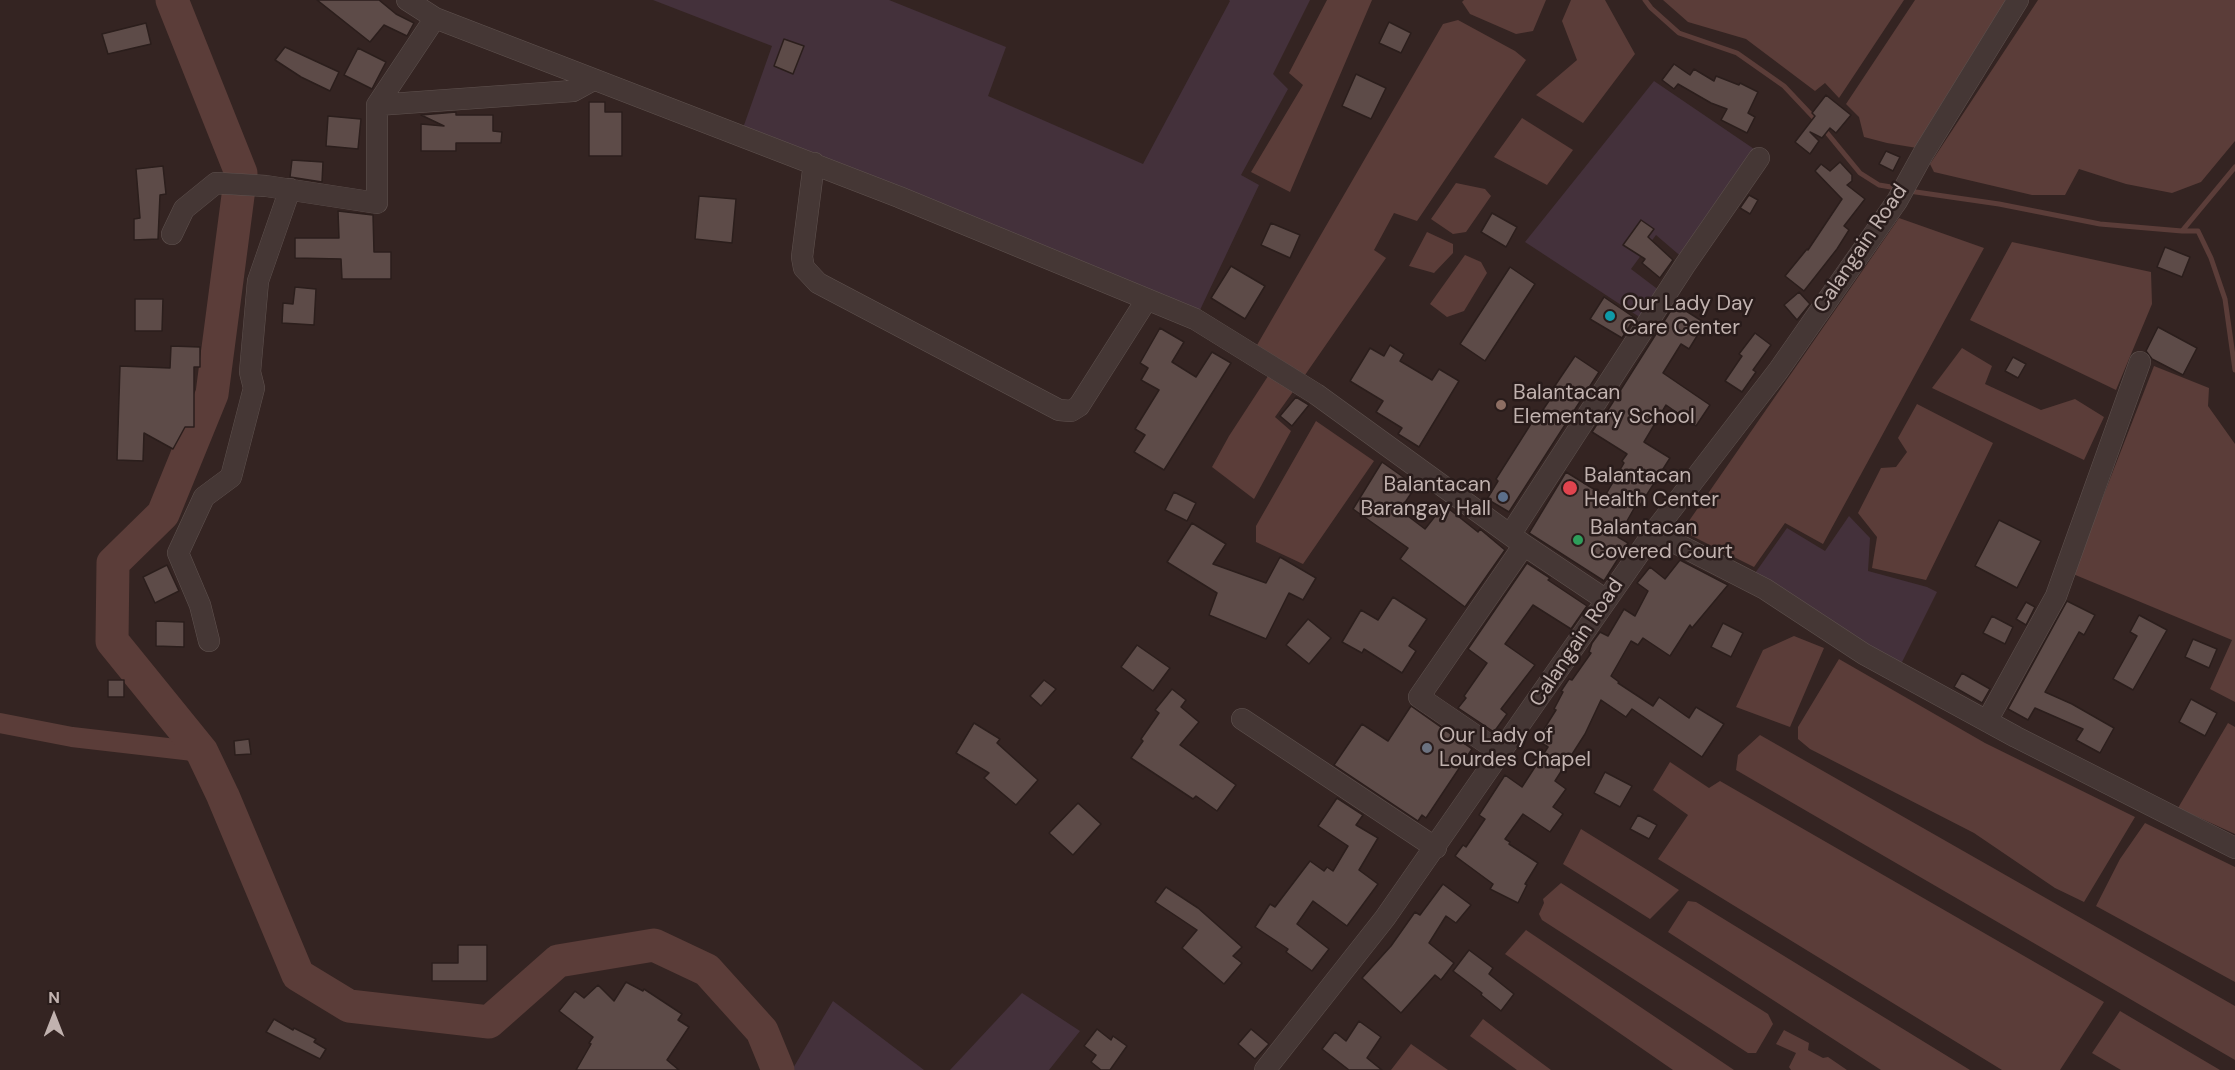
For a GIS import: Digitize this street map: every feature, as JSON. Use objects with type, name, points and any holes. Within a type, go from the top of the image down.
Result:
[{"type":"street","points":[[407,0],[435,18],[814,163],[1195,320],[1316,394],[1517,540],[1606,600]]},
{"type":"street","name":"Calangain Road","points":[[1265,1070],[1385,918],[1436,848],[1654,532],[1778,371],[1897,201],[1923,154],[2018,0]]},
{"type":"street","points":[[172,234],[184,209],[216,183],[290,189],[377,203],[377,105],[435,18]]},
{"type":"street","points":[[377,105],[573,91],[593,80]]},
{"type":"street","points":[[1501,753],[1419,697],[1685,265],[1759,158]]},
{"type":"street","points":[[814,163],[802,257],[804,268],[818,283],[1059,410],[1071,411],[1079,406],[1147,299]]},
{"type":"street","points":[[209,642],[200,605],[178,553],[204,497],[231,477],[254,388],[250,372],[258,281],[290,189]]},
{"type":"street","points":[[1987,721],[2056,596],[2140,362]]},
{"type":"street","points":[[1654,532],[1765,589],[1864,654],[1987,721],[2235,848]]},
{"type":"street","points":[[1242,719],[1436,848]]},
{"type":"shaded area","points":[[653,0],[889,0],[1006,47],[988,96],[1143,164],[1229,0],[1310,0],[1273,74],[1288,89],[1241,175],[1259,185],[1200,310],[743,128],[772,46]]},
{"type":"shaded area","points":[[1327,0],[1372,0],[1290,192],[1251,172],[1303,85],[1289,73]]},
{"type":"shaded area","points":[[1464,0],[1546,0],[1533,31],[1516,34],[1470,14],[1462,2]]},
{"type":"shaded area","points":[[1571,0],[1605,0],[1635,54],[1583,123],[1536,95],[1577,60],[1562,21]]},
{"type":"shaded area","points":[[1663,0],[1904,0],[1839,98],[1825,83],[1815,91],[1746,39],[1688,22]]},
{"type":"shaded area","points":[[1915,0],[2011,0],[1917,148],[1864,137],[1859,117],[1846,104]]},
{"type":"shaded area","points":[[2038,0],[2235,0],[2235,141],[2201,182],[2172,193],[2126,184],[2079,169],[2065,195],[2032,195],[1934,172],[1930,164]]},
{"type":"shaded area","points":[[1458,20],[1515,51],[1526,60],[1417,221],[1394,213],[1374,250],[1386,258],[1305,375],[1257,345],[1443,24]]},
{"type":"shaded area","points":[[1654,81],[1757,151],[1684,259],[1656,235],[1631,269],[1660,291],[1644,320],[1525,242]]},
{"type":"shaded area","points":[[1522,118],[1573,150],[1547,185],[1494,157]]},
{"type":"shaded area","points":[[1456,183],[1485,189],[1491,196],[1466,232],[1453,234],[1431,219]]},
{"type":"shaded area","points":[[1899,218],[1984,248],[1823,544],[1785,523],[1754,567],[1682,531]]},
{"type":"shaded area","points":[[1427,232],[1453,244],[1453,253],[1434,273],[1409,266]]},
{"type":"shaded area","points":[[2012,242],[2151,272],[2152,304],[2116,390],[1970,320]]},
{"type":"shaded area","points":[[1465,255],[1481,262],[1487,273],[1464,311],[1447,317],[1430,304]]},
{"type":"shaded area","points":[[1962,348],[1992,366],[1985,384],[2041,410],[2075,399],[2104,417],[2084,460],[1932,388]]},
{"type":"shaded area","points":[[2154,366],[2209,388],[2208,406],[2235,444],[2235,702],[2210,689],[2232,640],[2073,574]]},
{"type":"shaded area","points":[[1270,373],[1295,389],[1275,417],[1291,431],[1254,499],[1212,467],[1229,436]]},
{"type":"shaded area","points":[[1917,404],[1993,443],[1926,580],[1872,568],[1877,537],[1858,513],[1881,468],[1896,467],[1907,452],[1898,438]]},
{"type":"shaded area","points":[[1316,421],[1374,461],[1303,564],[1256,542],[1256,526]]},
{"type":"shaded area","points":[[1849,516],[1870,538],[1868,571],[1927,587],[1937,592],[1901,664],[1753,576],[1787,528],[1825,551]]},
{"type":"shaded area","points":[[1794,636],[1824,648],[1790,727],[1736,707],[1763,650]]},
{"type":"shaded area","points":[[1839,659],[1985,743],[2135,817],[2084,902],[2055,888],[1974,833],[1810,749],[1798,739],[1798,727]]},
{"type":"shaded area","points":[[2228,723],[2235,727],[2235,834],[2178,808]]},
{"type":"shaded area","points":[[1760,735],[2235,1006],[2235,1060],[1736,770],[1738,755]]},
{"type":"shaded area","points":[[1670,762],[1709,788],[1720,781],[2104,1002],[2060,1070],[2002,1070],[1658,859],[1688,815],[1653,790]]},
{"type":"shaded area","points":[[2145,823],[2235,867],[2235,982],[2096,906],[2120,859]]},
{"type":"shaded area","points":[[1581,829],[1679,890],[1650,919],[1563,864]]},
{"type":"shaded area","points":[[1561,883],[1768,1014],[1773,1024],[1756,1053],[1748,1053],[1542,920],[1539,914],[1544,903],[1543,899]]},
{"type":"shaded area","points":[[1688,901],[1696,902],[1970,1070],[1881,1070],[1668,932]]},
{"type":"shaded area","points":[[1526,930],[1734,1070],[1673,1070],[1505,954]]},
{"type":"shaded area","points":[[1022,993],[1080,1031],[1049,1070],[950,1070]]},
{"type":"shaded area","points":[[833,1001],[924,1070],[792,1070]]},
{"type":"shaded area","points":[[2120,1011],[2220,1070],[2121,1070],[2092,1053]]},
{"type":"shaded area","points":[[1483,1019],[1551,1070],[1517,1070],[1470,1036]]},
{"type":"shaded area","points":[[1784,1030],[1809,1043],[1808,1050],[1823,1058],[1828,1057],[1847,1070],[1791,1070],[1789,1067],[1796,1053],[1776,1044]]},
{"type":"shaded area","points":[[1411,1044],[1448,1070],[1391,1070]]},
{"type":"building","points":[[317,0],[379,0],[396,14],[414,23],[407,36],[384,25],[370,42]]},
{"type":"building","points":[[1389,22],[1411,33],[1401,53],[1379,43]]},
{"type":"building","points":[[146,23],[151,44],[108,54],[102,34]]},
{"type":"building","points":[[784,39],[804,46],[793,74],[774,66]]},
{"type":"building","points":[[285,47],[339,72],[330,91],[301,77],[275,60]]},
{"type":"building","points":[[358,48],[386,62],[372,89],[344,75]]},
{"type":"building","points":[[1674,64],[1690,75],[1694,69],[1714,81],[1716,76],[1739,85],[1740,83],[1758,92],[1748,113],[1755,117],[1747,133],[1721,120],[1727,109],[1711,103],[1678,84],[1674,89],[1662,80]]},
{"type":"building","points":[[1356,74],[1386,88],[1371,119],[1342,106]]},
{"type":"building","points":[[1826,95],[1851,115],[1836,133],[1830,128],[1822,138],[1810,132],[1819,141],[1810,154],[1795,142],[1815,116],[1812,113]]},
{"type":"building","points":[[589,102],[605,102],[605,112],[622,112],[622,156],[589,156]]},
{"type":"building","points":[[456,112],[456,115],[493,115],[493,131],[502,132],[501,143],[456,143],[456,151],[421,151],[421,124],[444,126],[421,115]]},
{"type":"building","points":[[328,116],[361,119],[358,149],[326,146]]},
{"type":"building","points":[[1886,151],[1900,157],[1893,171],[1879,164]]},
{"type":"building","points":[[292,160],[323,162],[322,182],[290,177]]},
{"type":"building","points":[[1840,162],[1852,175],[1852,181],[1847,185],[1865,199],[1844,226],[1849,230],[1837,249],[1804,291],[1785,276],[1808,250],[1842,199],[1815,171],[1821,164],[1830,171]]},
{"type":"building","points":[[163,166],[166,194],[160,195],[158,239],[134,240],[134,219],[140,218],[136,169]]},
{"type":"building","points":[[1749,195],[1758,200],[1750,214],[1740,208]]},
{"type":"building","points":[[699,196],[736,199],[732,243],[695,239]]},
{"type":"building","points":[[338,211],[373,215],[374,252],[391,252],[391,279],[342,279],[341,259],[295,258],[295,238],[339,238]]},
{"type":"building","points":[[1492,213],[1517,227],[1506,247],[1481,232]]},
{"type":"building","points":[[1641,220],[1654,229],[1648,237],[1673,260],[1660,278],[1642,263],[1645,259],[1623,245]]},
{"type":"building","points":[[1271,223],[1300,235],[1290,258],[1261,245]]},
{"type":"building","points":[[2165,247],[2190,257],[2182,277],[2157,267]]},
{"type":"building","points":[[1231,266],[1265,286],[1245,319],[1211,298]]},
{"type":"building","points":[[1510,267],[1535,284],[1485,361],[1460,344]]},
{"type":"building","points":[[295,287],[316,289],[314,325],[282,323],[283,303],[293,304]]},
{"type":"building","points":[[1799,292],[1810,304],[1797,320],[1784,305]]},
{"type":"building","name":"Our Lady Day Care Center","points":[[1604,297],[1635,318],[1622,338],[1590,319]]},
{"type":"building","points":[[135,299],[163,299],[162,331],[135,331]]},
{"type":"building","points":[[1675,304],[1705,323],[1689,349],[1681,344],[1663,373],[1710,405],[1696,426],[1666,405],[1644,442],[1670,458],[1639,507],[1636,505],[1618,537],[1628,543],[1604,581],[1529,533],[1566,472],[1605,496],[1627,454],[1592,432]]},
{"type":"building","points":[[2158,327],[2197,348],[2183,375],[2152,359],[2146,351]]},
{"type":"building","points":[[1160,328],[1184,342],[1172,362],[1196,377],[1212,352],[1231,363],[1164,470],[1134,452],[1145,435],[1135,429],[1159,390],[1141,380],[1148,368],[1140,363]]},
{"type":"building","points":[[1755,333],[1771,345],[1753,370],[1756,372],[1742,392],[1725,381],[1742,356],[1739,354]]},
{"type":"building","points":[[1390,345],[1404,354],[1400,361],[1432,380],[1439,369],[1459,381],[1419,447],[1398,434],[1402,428],[1376,412],[1383,401],[1350,381],[1370,348],[1384,356]]},
{"type":"building","points":[[171,346],[200,347],[200,367],[194,367],[194,427],[185,427],[173,449],[144,433],[143,461],[117,460],[120,366],[170,368]]},
{"type":"building","points":[[1575,356],[1599,372],[1509,512],[1487,499],[1498,481],[1496,479],[1534,419],[1536,420],[1553,395],[1550,393]]},
{"type":"building","points":[[2013,357],[2026,364],[2018,378],[2005,371]]},
{"type":"building","points":[[1296,397],[1309,405],[1292,426],[1280,416]]},
{"type":"building","points":[[1382,462],[1416,486],[1400,510],[1425,529],[1444,505],[1478,532],[1480,529],[1505,550],[1465,607],[1400,559],[1408,548],[1353,509]]},
{"type":"building","points":[[1174,492],[1196,503],[1187,521],[1165,510]]},
{"type":"building","points":[[1999,520],[2041,541],[2017,588],[1975,566]]},
{"type":"building","points":[[1192,523],[1226,544],[1213,564],[1266,583],[1280,557],[1316,578],[1303,600],[1289,593],[1266,639],[1209,615],[1217,593],[1167,562]]},
{"type":"building","points":[[1680,560],[1728,585],[1692,628],[1690,625],[1670,656],[1643,638],[1638,645],[1631,641],[1611,676],[1653,706],[1659,697],[1689,718],[1696,707],[1724,724],[1702,757],[1632,709],[1626,717],[1601,700],[1585,734],[1555,781],[1566,789],[1553,807],[1563,814],[1550,832],[1523,814],[1505,839],[1538,863],[1525,884],[1527,885],[1518,903],[1490,889],[1493,884],[1455,856],[1463,845],[1466,847],[1485,819],[1479,815],[1505,775],[1522,787],[1548,747],[1537,740],[1556,710],[1554,709],[1563,692],[1561,691],[1569,679],[1572,680],[1591,653],[1589,652],[1592,643],[1600,632],[1608,636],[1624,609],[1635,616],[1648,591],[1637,583],[1650,567],[1665,579]]},
{"type":"building","points":[[1527,563],[1587,606],[1571,629],[1533,605],[1505,644],[1535,665],[1501,709],[1507,714],[1494,732],[1458,708],[1487,663],[1468,649]]},
{"type":"building","points":[[167,565],[179,591],[155,603],[143,577]]},
{"type":"building","points":[[1393,597],[1427,619],[1409,646],[1416,651],[1402,673],[1364,649],[1362,653],[1342,642],[1361,610],[1378,620]]},
{"type":"building","points":[[2067,601],[2095,615],[2084,635],[2079,632],[2045,692],[2072,704],[2114,728],[2100,753],[2076,740],[2083,729],[2035,708],[2028,720],[2008,709]]},
{"type":"building","points":[[2026,602],[2035,607],[2026,625],[2016,619]]},
{"type":"building","points":[[2139,615],[2167,630],[2133,690],[2113,679],[2137,636],[2130,632]]},
{"type":"building","points":[[1992,616],[2013,627],[2005,644],[1983,633]]},
{"type":"building","points":[[1308,619],[1331,638],[1309,664],[1286,645]]},
{"type":"building","points":[[156,621],[184,622],[184,647],[156,646]]},
{"type":"building","points":[[1723,623],[1743,633],[1731,657],[1711,647]]},
{"type":"building","points":[[2193,639],[2217,649],[2209,668],[2185,657]]},
{"type":"building","points":[[1137,645],[1170,668],[1153,691],[1121,667]]},
{"type":"building","points":[[1962,673],[1990,689],[1982,703],[1954,687]]},
{"type":"building","points":[[108,680],[124,680],[124,697],[108,697]]},
{"type":"building","points":[[1044,680],[1056,689],[1041,706],[1030,696]]},
{"type":"building","points":[[1172,689],[1186,700],[1181,707],[1199,722],[1180,745],[1236,785],[1217,811],[1196,796],[1193,799],[1131,758],[1159,713],[1155,710]]},
{"type":"building","points":[[2191,699],[2217,713],[2205,736],[2179,722]]},
{"type":"building","points":[[1411,706],[1472,749],[1426,818],[1422,815],[1418,821],[1334,765],[1362,724],[1388,741]]},
{"type":"building","points":[[974,723],[1000,739],[997,743],[1038,780],[1016,805],[984,778],[989,773],[956,753]]},
{"type":"building","points":[[249,739],[251,754],[235,755],[234,741]]},
{"type":"building","points":[[1605,772],[1632,786],[1620,807],[1594,793]]},
{"type":"building","points":[[1337,798],[1363,815],[1356,825],[1378,838],[1359,870],[1378,884],[1347,926],[1313,901],[1297,924],[1329,949],[1312,971],[1286,952],[1288,949],[1255,927],[1270,904],[1275,907],[1310,861],[1324,871],[1327,867],[1333,871],[1348,846],[1318,826]]},
{"type":"building","points":[[1078,803],[1101,824],[1073,855],[1049,833]]},
{"type":"building","points":[[1638,815],[1657,825],[1649,839],[1630,829]]},
{"type":"building","points":[[1443,884],[1471,905],[1456,923],[1446,916],[1429,943],[1454,963],[1441,980],[1435,975],[1401,1013],[1362,978],[1391,946],[1415,912],[1420,915]]},
{"type":"building","points":[[1166,887],[1198,908],[1242,947],[1233,956],[1242,963],[1224,984],[1182,948],[1197,930],[1155,902]]},
{"type":"building","points":[[458,945],[487,945],[487,981],[432,981],[432,963],[458,963]]},
{"type":"building","points":[[1469,950],[1493,968],[1489,974],[1514,994],[1501,1011],[1453,971]]},
{"type":"building","points":[[626,982],[643,991],[644,989],[682,1014],[678,1020],[689,1027],[667,1060],[679,1070],[576,1070],[593,1037],[559,1011],[575,991],[584,998],[598,985],[614,1001]]},
{"type":"building","points":[[274,1019],[316,1039],[314,1042],[326,1049],[320,1059],[266,1032]]},
{"type":"building","points":[[1359,1021],[1381,1037],[1367,1058],[1382,1070],[1349,1070],[1322,1049],[1335,1032],[1346,1041]]},
{"type":"building","points":[[1097,1029],[1111,1040],[1113,1036],[1127,1046],[1110,1070],[1101,1070],[1091,1062],[1096,1055],[1084,1046]]},
{"type":"building","points":[[1251,1029],[1269,1044],[1255,1059],[1238,1044]]},
{"type":"waterway","points":[[172,0],[241,173],[212,394],[163,514],[113,563],[112,641],[202,752],[223,796],[298,975],[349,1006],[489,1022],[558,961],[654,945],[707,970],[762,1031],[778,1070]]},
{"type":"waterway","points":[[1645,0],[1679,33],[1737,53],[1784,86],[1817,121]]},
{"type":"waterway","points":[[1823,128],[1860,173],[1879,185],[1897,188]]},
{"type":"waterway","points":[[2235,167],[2182,231],[2198,231],[2211,258],[2225,299],[2235,370]]},
{"type":"waterway","points":[[1909,191],[1999,204],[2100,224],[2182,231]]},
{"type":"waterway","points":[[0,723],[72,737],[202,752]]},
{"type":"place","name":"Our Lady Day Care Center","points":[[1610,316]]},
{"type":"place","name":"Balantacan Elementary School","points":[[1501,405]]},
{"type":"place","name":"Balantacan Health Center","points":[[1570,488]]},
{"type":"place","name":"Balantacan Barangay Hall","points":[[1503,497]]},
{"type":"place","name":"Balantacan Covered Court","points":[[1578,540]]},
{"type":"place","name":"Our Lady of Lourdes Chapel","points":[[1427,748]]}]
